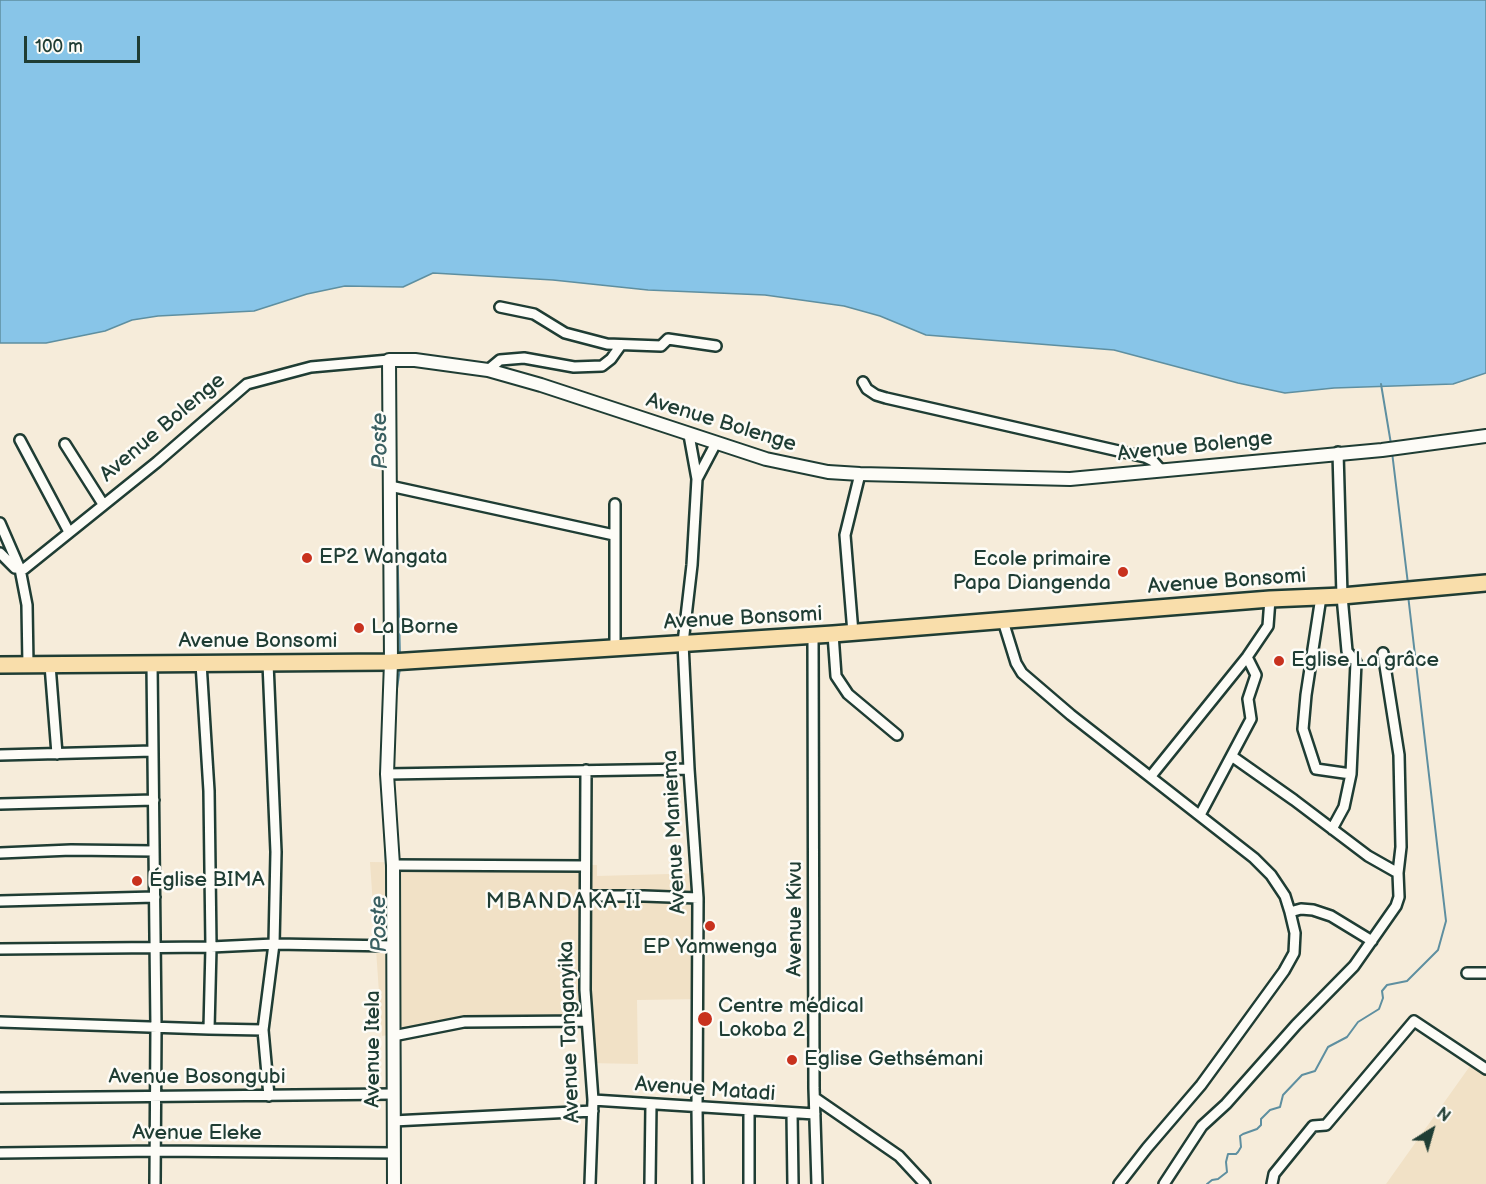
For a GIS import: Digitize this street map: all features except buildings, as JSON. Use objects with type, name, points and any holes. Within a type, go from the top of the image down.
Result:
[{"type":"main road","name":"Avenue Bonsomi","points":[[0,665],[392,662],[854,633],[1270,598],[1342,596],[1486,583]]},
{"type":"street","points":[[500,308],[534,314],[565,333],[607,344],[661,346],[668,339],[716,346]]},
{"type":"street","points":[[488,370],[500,360],[524,358],[574,366],[602,366],[611,359],[621,345]]},
{"type":"street","name":"Avenue Itela","points":[[389,360],[392,662],[387,774],[393,865],[394,1184]]},
{"type":"street","name":"Avenue Bolenge","points":[[20,569],[24,569],[157,462],[246,384],[311,367],[415,360],[488,370],[541,384],[766,459],[828,472],[860,474],[1070,479],[1338,452],[1382,450],[1486,436]]},
{"type":"street","points":[[863,382],[867,389],[886,398],[1145,457],[1153,461],[1162,471]]},
{"type":"street","points":[[689,435],[698,479]]},
{"type":"street","points":[[20,440],[69,532]]},
{"type":"street","points":[[698,479],[716,443]]},
{"type":"street","points":[[64,444],[103,504]]},
{"type":"street","points":[[1332,829],[1344,807],[1351,774],[1356,662],[1347,651],[1342,596],[1338,452]]},
{"type":"street","points":[[854,633],[845,535],[860,474]]},
{"type":"street","name":"Avenue Maniema","points":[[698,479],[692,565],[683,643],[689,769],[699,898],[698,1184]]},
{"type":"street","points":[[390,486],[614,535]]},
{"type":"street","points":[[615,504],[615,647]]},
{"type":"street","points":[[0,523],[20,569],[27,605],[28,665]]},
{"type":"street","points":[[0,553],[8,563],[20,569]]},
{"type":"street","points":[[1321,597],[1303,729],[1316,769],[1351,774]]},
{"type":"street","points":[[1151,776],[1247,657],[1268,626],[1270,598]]},
{"type":"street","points":[[1003,621],[1016,663],[1022,673],[1071,715],[1254,858],[1271,875],[1285,896],[1290,912],[1294,933],[1294,953],[1284,971],[1201,1085],[1119,1184]]},
{"type":"street","points":[[833,634],[836,676],[848,694],[897,735]]},
{"type":"street","name":"Avenue Kivu","points":[[813,635],[817,1184]]},
{"type":"street","points":[[1164,1184],[1203,1126],[1354,966],[1396,906],[1399,897],[1398,873],[1401,847],[1399,755],[1383,652]]},
{"type":"street","points":[[1200,814],[1233,757],[1251,719],[1248,699],[1256,675],[1247,657]]},
{"type":"street","points":[[201,663],[209,791],[211,947],[209,1029]]},
{"type":"street","points":[[268,663],[276,852],[274,944],[263,1030],[269,1096]]},
{"type":"street","points":[[152,664],[156,1027],[155,1184]]},
{"type":"street","points":[[50,665],[57,754]]},
{"type":"street","points":[[0,755],[153,751]]},
{"type":"street","points":[[1233,757],[1368,856],[1398,873]]},
{"type":"street","points":[[387,774],[689,769]]},
{"type":"street","name":"Avenue Tanganyika","points":[[586,770],[586,1022],[593,1100],[590,1184]]},
{"type":"street","points":[[0,804],[154,800]]},
{"type":"street","points":[[0,853],[71,850],[154,851]]},
{"type":"street","points":[[393,865],[585,866]]},
{"type":"street","points":[[585,896],[699,898]]},
{"type":"street","points":[[0,901],[155,897]]},
{"type":"street","points":[[1290,912],[1301,909],[1313,910],[1330,916],[1372,941]]},
{"type":"street","points":[[0,949],[211,947],[274,944],[393,946]]},
{"type":"street","points":[[1467,974],[1486,973]]},
{"type":"street","points":[[1273,1179],[1313,1126],[1326,1125],[1414,1021],[1486,1069]]},
{"type":"street","points":[[0,1022],[263,1030]]},
{"type":"street","points":[[393,1036],[464,1022],[586,1022]]},
{"type":"street","name":"Avenue Bosongubi","points":[[0,1098],[393,1094]]},
{"type":"street","points":[[815,1098],[899,1156],[925,1184]]},
{"type":"street","name":"Avenue Matadi","points":[[593,1100],[749,1112],[815,1114]]},
{"type":"street","points":[[650,1184],[651,1104]]},
{"type":"street","points":[[393,1121],[592,1111]]},
{"type":"street","points":[[749,1112],[750,1184]]},
{"type":"street","points":[[792,1113],[793,1184]]},
{"type":"street","name":"Avenue Eleke","points":[[0,1153],[156,1151],[394,1153]]},
{"type":"shaded area","points":[[370,862],[597,865],[597,876],[705,873],[702,999],[637,1000],[638,1064],[588,1063],[582,1023],[463,1023],[382,1036]]},
{"type":"shaded area","points":[[1475,1059],[1486,1066],[1486,1184],[1386,1184]]},
{"type":"water","points":[[0,0],[1486,0],[1486,373],[1453,384],[1334,388],[1285,393],[1114,350],[926,335],[880,316],[844,306],[765,295],[648,290],[553,280],[433,273],[403,287],[345,286],[307,294],[254,311],[158,316],[132,320],[105,331],[46,343],[0,343]]},
{"type":"waterway","name":"Poste","points":[[395,368],[395,395]]},
{"type":"waterway","points":[[1381,384],[1391,444]]},
{"type":"waterway","points":[[1392,452],[1408,584]]},
{"type":"waterway","name":"Poste","points":[[396,491],[400,656]]},
{"type":"waterway","points":[[1207,1184],[1227,1172],[1228,1154],[1238,1152],[1241,1147],[1240,1136],[1257,1129],[1261,1125],[1261,1119],[1270,1110],[1280,1107],[1283,1095],[1302,1075],[1315,1071],[1328,1047],[1347,1037],[1358,1022],[1379,1009],[1383,998],[1382,991],[1387,985],[1407,981],[1438,950],[1446,921],[1408,595]]},
{"type":"waterway","points":[[465,650],[600,641]]},
{"type":"waterway","name":"Poste","points":[[395,702],[400,668]]},
{"type":"waterway","points":[[384,818],[387,893]]},
{"type":"waterway","name":"Poste","points":[[400,1037],[401,1118]]},
{"type":"waterway","points":[[388,1079],[388,1091]]},
{"type":"waterway","points":[[387,1097],[387,1151]]},
{"type":"waterway","name":"Poste","points":[[401,1124],[401,1184]]},
{"type":"waterway","points":[[387,1157],[387,1184]]},
{"type":"place","name":"EP2 Wangata","points":[[307,558]]},
{"type":"place","name":"Ecole primaire Papa Diangenda","points":[[1123,572]]},
{"type":"place","name":"La Borne","points":[[359,628]]},
{"type":"place","name":"Eglise La grâce","points":[[1279,661]]},
{"type":"place","name":"Église BIMA","points":[[137,881]]},
{"type":"place","name":"EP Yamwenga","points":[[710,926]]},
{"type":"place","name":"Centre médical Lokoba 2","points":[[705,1019]]},
{"type":"place","name":"Eglise Gethsémani","points":[[792,1060]]},
{"type":"district","name":"MBANDAKA II","points":[[564,902]]}]
